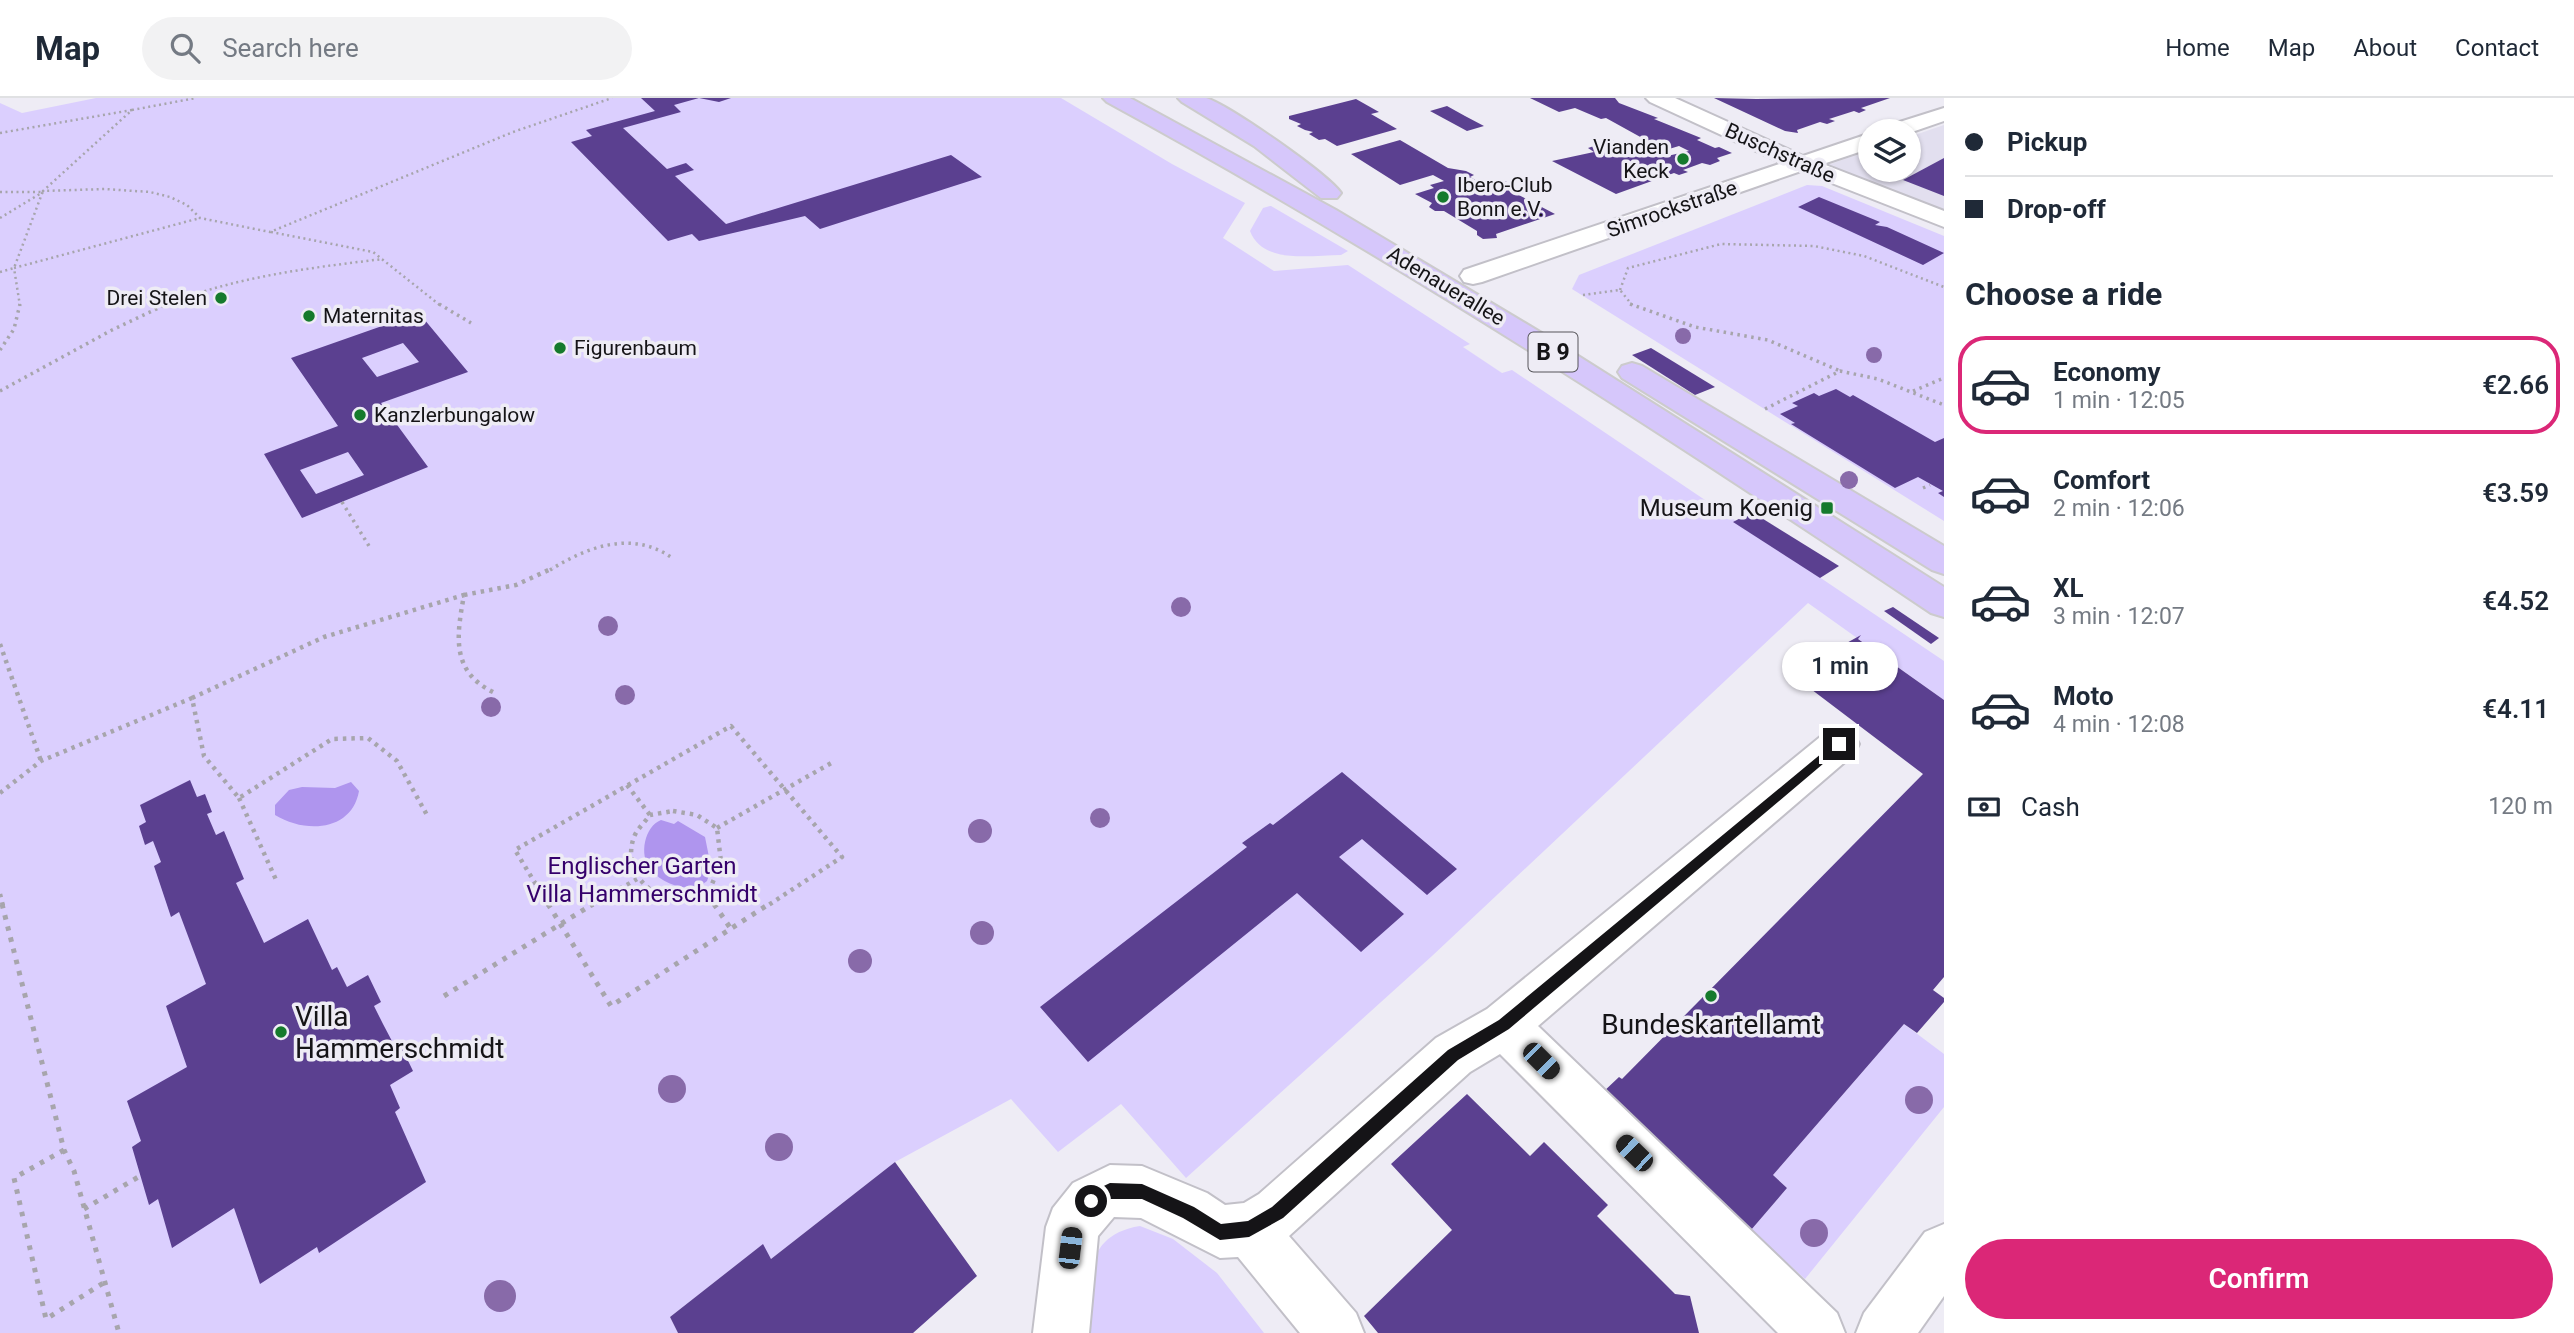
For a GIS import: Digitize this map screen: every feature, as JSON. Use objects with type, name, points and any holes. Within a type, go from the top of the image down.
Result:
[{"type":"main road","name":"Adenauerallee","points":[[1114,98],[1289,192],[1530,337],[1944,604]]},
{"type":"main road","name":"Adenauerallee","points":[[1156,98],[1473,276],[1944,562]]},
{"type":"main road","points":[[1189,98],[1229,119],[1272,147],[1329,193]]},
{"type":"street","name":"Buschstraße","points":[[1657,98],[1803,164],[1944,220]]},
{"type":"street","points":[[1921,122],[1944,114]]},
{"type":"street","name":"Simrockstraße","points":[[1473,276],[1858,145]]},
{"type":"street","points":[[1061,1333],[1072,1227],[1091,1201],[1110,1191],[1142,1192],[1188,1212],[1220,1232],[1249,1229],[1278,1213],[1453,1055],[1504,1025],[1839,744]]},
{"type":"street","points":[[1504,1025],[1816,1333]]},
{"type":"street","points":[[1249,1229],[1336,1333]]},
{"type":"street","points":[[1884,1333],[1944,1251]]},
{"type":"path","points":[[0,134],[196,98]]},
{"type":"path","points":[[270,232],[513,132],[612,98]]},
{"type":"path","points":[[0,218],[43,191],[132,110]]},
{"type":"path","points":[[0,350],[19,321],[21,301],[14,268],[43,191]]},
{"type":"path","points":[[0,192],[160,193],[195,211],[200,218]]},
{"type":"path","points":[[0,272],[200,218],[373,252],[444,308],[471,323]]},
{"type":"path","points":[[1620,290],[1628,268],[1721,244],[1756,243],[1840,249],[1944,287]]},
{"type":"path","points":[[0,390],[123,326],[182,299],[276,273],[383,260]]},
{"type":"path","points":[[1583,295],[1620,290]]},
{"type":"path","points":[[1620,290],[1630,305],[1695,327],[1768,340],[1840,371],[1878,379],[1944,405]]},
{"type":"path","points":[[1765,408],[1840,371]]},
{"type":"path","points":[[1912,391],[1944,377]]},
{"type":"path","points":[[1795,394],[1802,398]]},
{"type":"path","points":[[1923,488],[1930,485]]},
{"type":"path","points":[[342,502],[369,546]]},
{"type":"path","points":[[0,793],[41,761],[191,698],[324,637],[464,595],[508,588],[532,579],[585,550],[642,542],[660,548],[671,556]]},
{"type":"path","points":[[464,595],[456,636],[463,662],[483,689],[493,692]]},
{"type":"path","points":[[0,643],[41,761]]},
{"type":"path","points":[[191,698],[205,761],[220,777],[232,784],[277,882]]},
{"type":"path","points":[[731,726],[784,789],[842,857],[611,1006],[515,850],[731,726]]},
{"type":"path","points":[[239,798],[332,739],[368,738],[397,761],[427,815]]},
{"type":"path","points":[[717,828],[833,762]]},
{"type":"path","points":[[627,785],[650,815]]},
{"type":"path","points":[[673,811],[697,815],[717,828],[723,850],[720,874],[708,894],[681,900],[654,894],[637,879],[629,857],[634,836],[650,815],[673,811]]},
{"type":"path","points":[[444,996],[560,923],[637,879]]},
{"type":"path","points":[[0,894],[64,1150],[74,1171],[119,1333]]},
{"type":"path","points":[[708,894],[731,929]]},
{"type":"path","points":[[64,1150],[14,1178],[46,1319],[105,1282]]},
{"type":"path","points":[[84,1209],[140,1175]]},
{"type":"shaded area","points":[[1944,125],[1944,228],[1804,173],[1858,154],[1858,182],[1921,182],[1921,133]]},
{"type":"shaded area","points":[[351,782],[359,791],[355,804],[338,821],[326,825],[300,825],[275,815],[275,805],[289,790],[302,787],[335,788]]},
{"type":"shaded area","points":[[661,820],[674,824],[678,821],[705,837],[711,867],[708,869],[710,872],[707,881],[699,887],[680,887],[667,882],[656,875],[647,864],[644,849],[647,835],[655,823]]},
{"type":"green space","name":"Englischer Garten Villa Hammerschmidt","points":[[96,98],[1061,98],[1172,164],[1245,203],[1223,238],[1274,271],[1348,265],[1470,344],[1463,347],[1502,373],[1512,370],[1944,661],[1944,700],[1808,603],[1432,956],[1186,1178],[1121,1104],[1058,1152],[1011,1099],[895,1162],[771,1259],[762,1245],[670,1317],[678,1333],[0,1333],[0,103],[22,113]]},
{"type":"green space","points":[[1807,185],[1822,186],[1944,236],[1944,521],[1572,289],[1579,275]]},
{"type":"green space","points":[[1270,206],[1348,251],[1341,255],[1289,256],[1265,249],[1256,242],[1250,231],[1263,208]]},
{"type":"green space","points":[[1904,1024],[1944,1054],[1944,1107],[1805,1279],[1751,1230],[1787,1188],[1773,1175]]},
{"type":"green space","points":[[1140,1226],[1173,1239],[1217,1273],[1264,1333],[1090,1333],[1089,1281],[1098,1251],[1107,1240],[1121,1231]]},
{"type":"building","points":[[641,98],[699,98],[674,105],[681,112],[623,128],[667,169],[686,163],[694,170],[675,176],[726,224],[951,155],[982,177],[820,229],[805,216],[699,241],[692,234],[668,241],[571,142],[592,136],[586,130],[655,111]]},
{"type":"building","points":[[699,98],[731,98],[719,102]]},
{"type":"building","points":[[1530,98],[1615,98],[1619,103],[1701,138],[1697,140],[1732,153],[1717,158],[1720,161],[1710,165],[1702,163],[1683,170],[1688,172],[1679,175],[1674,173],[1616,194],[1552,161],[1594,152],[1588,148],[1612,140],[1633,150],[1643,147],[1663,157],[1689,151],[1679,146],[1669,149],[1657,143],[1653,144],[1606,118],[1601,119],[1575,108],[1559,112]]},
{"type":"building","points":[[1714,98],[1890,98],[1861,108],[1866,110],[1859,113],[1854,111],[1829,119],[1835,121],[1827,124],[1820,122],[1797,130],[1798,133],[1785,131]]},
{"type":"building","points":[[1356,99],[1379,112],[1371,114],[1397,129],[1337,146],[1325,139],[1319,140],[1309,134],[1313,132],[1297,126],[1301,124],[1289,119],[1289,116]]},
{"type":"building","points":[[1447,106],[1484,126],[1467,131],[1430,111]]},
{"type":"building","points":[[1400,140],[1448,168],[1474,175],[1470,177],[1488,187],[1505,181],[1517,188],[1509,190],[1555,214],[1496,234],[1497,238],[1483,239],[1477,235],[1477,231],[1444,211],[1435,211],[1429,207],[1432,203],[1415,194],[1434,188],[1430,185],[1444,181],[1433,175],[1400,185],[1351,154]]},
{"type":"building","points":[[1944,158],[1944,196],[1908,182],[1921,182],[1921,170]]},
{"type":"building","points":[[1819,197],[1880,222],[1875,225],[1887,227],[1944,253],[1923,265],[1798,207]]},
{"type":"building","name":"Kanzlerbungalow","points":[[419,313],[468,372],[381,403],[428,467],[302,518],[264,454],[338,426],[291,358]],"holes":[[[403,343],[419,362],[377,377],[362,358]],[[348,452],[364,475],[316,494],[300,470]]]},
{"type":"building","points":[[1651,348],[1715,387],[1695,395],[1632,355]]},
{"type":"building","points":[[1836,389],[1850,397],[1853,395],[1935,442],[1944,438],[1944,497],[1938,493],[1943,491],[1918,477],[1895,488],[1791,424],[1795,423],[1780,414],[1798,406],[1792,403],[1814,393],[1819,396]]},
{"type":"building","points":[[1752,512],[1839,566],[1820,578],[1733,522]]},
{"type":"building","points":[[1893,607],[1939,638],[1931,644],[1884,611]]},
{"type":"building","points":[[1861,635],[1858,639],[1944,700],[1944,977],[1933,990],[1944,998],[1944,1002],[1917,1033],[1904,1024],[1773,1175],[1787,1188],[1751,1230],[1601,1094],[1619,1077],[1622,1079],[1923,774],[1789,675]]},
{"type":"building","points":[[1342,772],[1457,869],[1427,895],[1362,839],[1339,857],[1404,914],[1361,952],[1297,893],[1088,1062],[1040,1007],[1247,847],[1242,843],[1270,823],[1273,825]]},
{"type":"building","name":"Villa Hammerschmidt","points":[[190,780],[197,797],[205,794],[212,812],[207,814],[216,835],[224,831],[244,879],[236,883],[264,943],[308,919],[332,970],[337,967],[347,987],[368,975],[381,1002],[374,1006],[393,1043],[398,1040],[413,1071],[390,1085],[400,1108],[395,1112],[426,1182],[319,1253],[317,1247],[260,1284],[234,1208],[172,1248],[158,1199],[149,1205],[132,1147],[141,1141],[127,1101],[187,1067],[166,1006],[206,984],[179,912],[171,917],[154,866],[161,862],[153,841],[145,845],[139,826],[146,822],[140,805]]},
{"type":"building","points":[[1467,1094],[1530,1156],[1544,1142],[1608,1205],[1597,1216],[1675,1294],[1690,1296],[1699,1333],[1378,1333],[1364,1316],[1452,1230],[1391,1164]]},
{"type":"building","points":[[895,1162],[977,1276],[913,1333],[678,1333],[670,1317],[763,1244],[771,1259]]},
{"type":"place","name":"Vianden Keck","points":[[1683,159]]},
{"type":"place","name":"Ibero-Club Bonn e.V.","points":[[1443,197]]},
{"type":"place","name":"Drei Stelen","points":[[221,298]]},
{"type":"place","name":"Maternitas","points":[[309,316]]},
{"type":"place","name":"Figurenbaum","points":[[560,348]]},
{"type":"place","name":"Kanzlerbungalow","points":[[360,415]]},
{"type":"place","name":"Museum Koenig","points":[[1827,508]]},
{"type":"place","name":"Bundeskartellamt","points":[[1711,996]]},
{"type":"place","name":"Villa Hammerschmidt","points":[[281,1032]]},
{"type":"route","points":[[1091,1201],[1110,1191],[1142,1192],[1188,1212],[1220,1232],[1249,1229],[1278,1213],[1453,1055],[1504,1025],[1839,744]]}]
